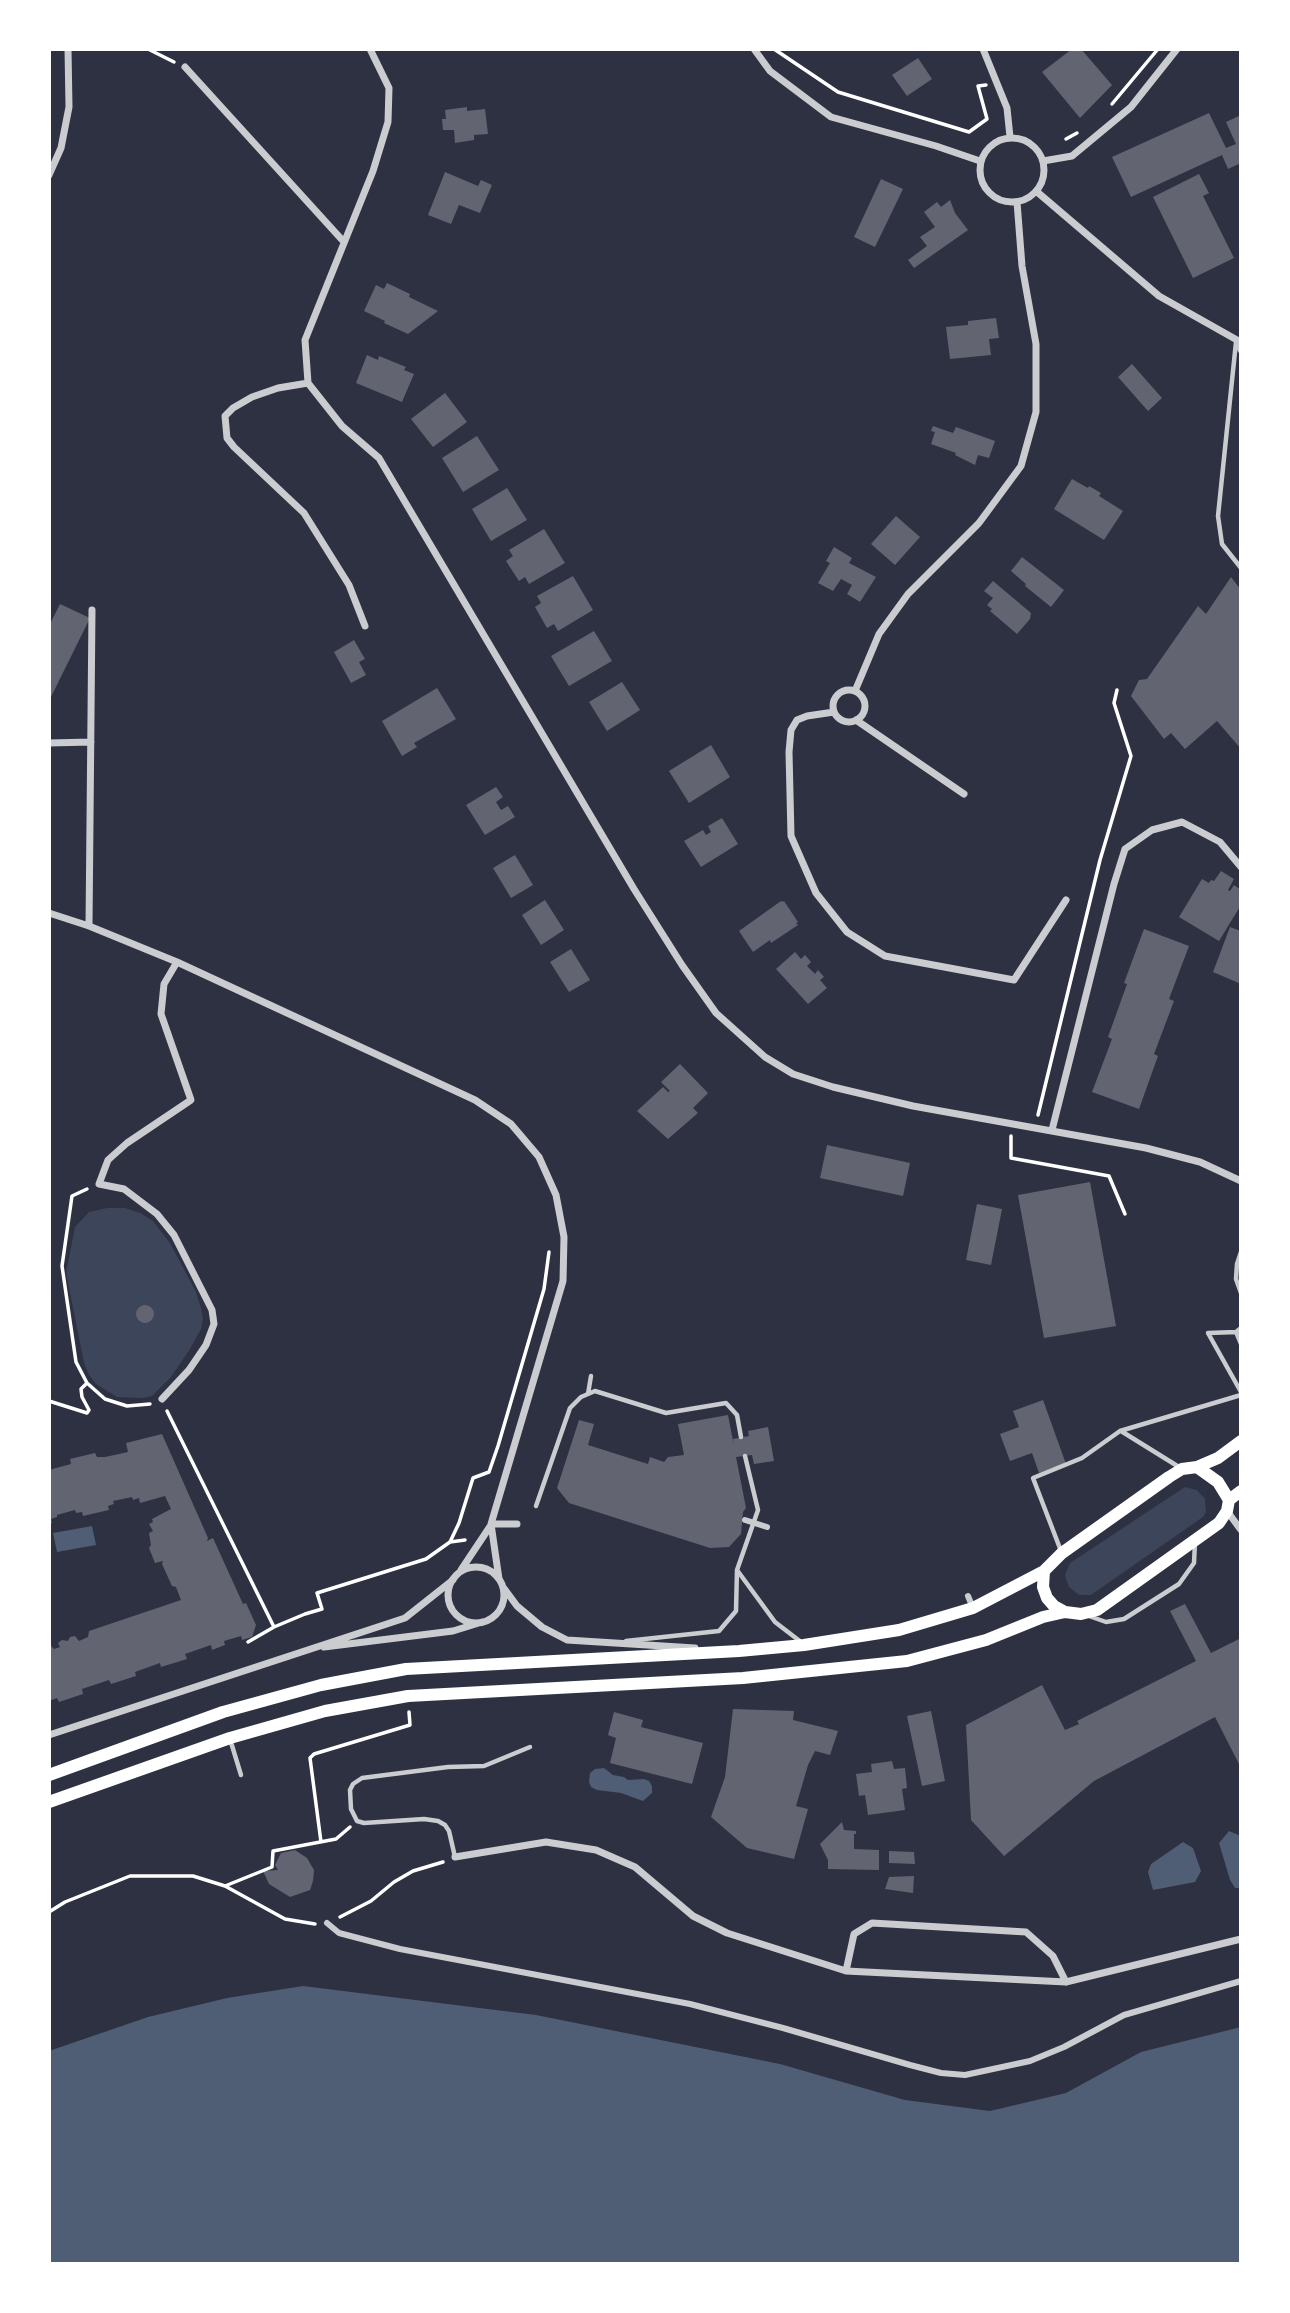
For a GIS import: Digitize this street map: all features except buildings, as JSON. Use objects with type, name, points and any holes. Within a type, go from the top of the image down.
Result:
[{"type":"main road","points":[[49,1774],[223,1712],[321,1685],[406,1669],[739,1651],[804,1645],[900,1630],[1044,1571],[1062,1553],[1182,1469],[1197,1467],[1218,1458],[1241,1441]]},
{"type":"main road","points":[[1197,1467],[1218,1482],[1228,1506]]},
{"type":"main road","points":[[49,1802],[230,1738],[325,1711],[408,1696],[743,1678],[906,1661],[985,1640],[1043,1617],[1065,1612],[1081,1614],[1097,1610],[1219,1523],[1228,1506],[1241,1491]]},
{"type":"main road","points":[[1044,1571],[1043,1587],[1047,1598],[1065,1612]]},
{"type":"street","points":[[49,176],[61,148],[69,107],[68,49]]},
{"type":"street","points":[[370,49],[389,88],[388,122],[373,171],[305,340],[308,383],[342,426],[379,458],[634,889],[716,1013],[765,1057],[793,1074],[833,1087],[913,1106],[1146,1148],[1200,1162],[1241,1181]]},
{"type":"street","points":[[754,49],[770,71],[831,117],[980,161]]},
{"type":"street","points":[[983,49],[1007,108],[1010,137]]},
{"type":"street","points":[[1043,161],[1072,156],[1131,107],[1177,49]]},
{"type":"street","points":[[185,67],[344,242]]},
{"type":"street","points":[[1010,137],[1029,142],[1038,150],[1043,161],[1042,181],[1036,191],[1027,199],[1017,202],[1008,202],[991,195],[980,176],[980,161],[988,148],[999,140],[1010,137]]},
{"type":"street","points":[[1036,191],[1159,296],[1237,340],[1241,350]]},
{"type":"street","points":[[855,691],[879,634],[908,594],[979,523],[1021,466],[1036,412],[1036,344],[1022,266],[1017,202]]},
{"type":"street","points":[[308,383],[278,388],[252,397],[233,408],[225,416],[227,438],[303,513],[349,585],[365,626]]},
{"type":"street","points":[[89,926],[92,610]]},
{"type":"street","points":[[844,690],[855,691],[863,698],[865,708],[856,720],[846,722],[834,712],[833,706],[836,696],[844,690]]},
{"type":"street","points":[[834,712],[797,720],[791,730],[791,836],[816,893],[847,932],[886,956],[1014,980],[1066,900]]},
{"type":"street","points":[[856,720],[964,794]]},
{"type":"street","points":[[49,743],[92,742]]},
{"type":"street","points":[[1052,1130],[1125,849],[1152,830],[1182,822],[1220,842],[1241,867]]},
{"type":"street","points":[[49,913],[89,926],[177,962],[475,1100],[511,1124],[539,1157],[556,1195],[565,1237],[563,1281],[491,1524],[456,1577],[448,1598],[456,1614],[463,1620],[482,1622]]},
{"type":"street","points":[[162,1399],[189,1370],[206,1345],[214,1324],[212,1310],[174,1235],[156,1214],[124,1189],[99,1184],[108,1160],[127,1143],[191,1100],[161,1014],[164,984],[177,962]]},
{"type":"street","points":[[1228,1506],[1241,1530]]},
{"type":"street","points":[[745,1520],[767,1527]]},
{"type":"street","points":[[491,1524],[517,1524]]},
{"type":"street","points":[[491,1524],[499,1579],[503,1587],[517,1606],[542,1627],[567,1640],[739,1651]]},
{"type":"street","points":[[49,1735],[405,1618],[456,1577],[475,1567],[485,1568],[499,1579]]},
{"type":"street","points":[[306,1650],[453,1631],[482,1622],[490,1619],[502,1605],[503,1587]]},
{"type":"street","points":[[455,1857],[546,1842],[596,1850],[635,1867],[693,1916],[727,1933],[846,1970],[1066,1982],[1241,1939]]},
{"type":"street","points":[[327,1923],[339,1933],[400,1949],[690,2004],[910,2065],[941,2073],[965,2075],[1030,2061],[1064,2047],[1124,2015],[1241,1980]]},
{"type":"street","points":[[846,1970],[854,1934],[872,1923],[1026,1932],[1053,1956],[1066,1982]]},
{"type":"lane","points":[[1237,340],[1218,516],[1222,544],[1241,568]]},
{"type":"lane","points":[[1241,1252],[1236,1279],[1241,1293]]},
{"type":"lane","points":[[1062,1553],[1033,1478],[1082,1458],[1120,1431],[1241,1394],[1208,1333],[1239,1330],[1241,1344]]},
{"type":"lane","points":[[588,1394],[591,1376]]},
{"type":"lane","points":[[536,1506],[570,1408],[581,1397],[594,1391],[666,1413],[726,1403],[737,1415],[741,1437]]},
{"type":"lane","points":[[1120,1431],[1182,1469]]},
{"type":"lane","points":[[609,1643],[719,1631],[736,1611],[737,1570],[758,1510],[745,1456]]},
{"type":"lane","points":[[1081,1614],[1106,1622],[1124,1619],[1180,1584],[1194,1563],[1195,1540]]},
{"type":"lane","points":[[737,1570],[775,1622],[804,1645]]},
{"type":"lane","points":[[230,1738],[241,1775]]},
{"type":"lane","points":[[455,1857],[449,1831],[438,1821],[424,1819],[364,1824],[357,1821],[351,1809],[350,1790],[353,1784],[362,1779],[484,1766],[530,1747]]},
{"type":"path","points":[[148,49],[185,67]]},
{"type":"path","points":[[774,49],[838,92],[970,132],[987,119],[978,86],[997,83]]},
{"type":"path","points":[[1104,113],[1158,49]]},
{"type":"path","points":[[1066,139],[1086,128]]},
{"type":"path","points":[[1035,1127],[1100,860],[1131,756],[1114,703],[1118,690]]},
{"type":"path","points":[[1011,1123],[1011,1158],[1109,1176],[1125,1214]]},
{"type":"path","points":[[99,1184],[72,1196],[62,1266],[76,1363],[87,1383],[105,1399],[139,1406],[162,1399],[274,1627]]},
{"type":"path","points":[[450,1542],[473,1478],[489,1472],[498,1446],[544,1289],[549,1246]]},
{"type":"path","points":[[49,1401],[87,1413],[89,1410],[81,1389],[87,1383]]},
{"type":"path","points":[[248,1642],[274,1627],[322,1609],[317,1593],[426,1559],[450,1542],[482,1538]]},
{"type":"path","points":[[321,1842],[310,1758],[314,1754],[410,1725],[409,1710]]},
{"type":"path","points":[[225,1886],[272,1867],[273,1852],[336,1839],[357,1821]]},
{"type":"path","points":[[49,1912],[65,1902],[130,1876],[192,1876],[225,1886],[285,1919],[309,1924],[327,1923],[371,1901],[413,1871],[455,1857]]},
{"type":"shaded area","points":[[125,1208],[153,1221],[170,1243],[196,1292],[201,1308],[201,1329],[190,1349],[171,1377],[152,1396],[143,1398],[117,1397],[96,1384],[89,1375],[84,1363],[66,1273],[75,1227],[89,1212]]},
{"type":"shaded area","points":[[1185,1487],[1197,1490],[1205,1499],[1206,1512],[1203,1517],[1091,1595],[1079,1595],[1069,1587],[1065,1575],[1070,1563]]},
{"type":"shaded area","points":[[92,1526],[96,1545],[57,1552],[53,1533]]},
{"type":"shaded area","points":[[604,1768],[613,1775],[628,1780],[649,1781],[652,1793],[643,1801],[591,1787],[590,1773]]},
{"type":"shaded area","points":[[1229,1831],[1241,1836],[1241,1888],[1235,1888],[1230,1880],[1219,1843]]},
{"type":"shaded area","points":[[1183,1842],[1193,1848],[1201,1871],[1195,1882],[1153,1890],[1148,1872],[1151,1864]]},
{"type":"shaded area","points":[[303,1986],[536,2015],[780,2064],[905,2100],[990,2111],[1066,2093],[1141,2052],[1241,2027],[1241,2264],[49,2264],[49,2051],[148,2017],[227,1998]]}]
